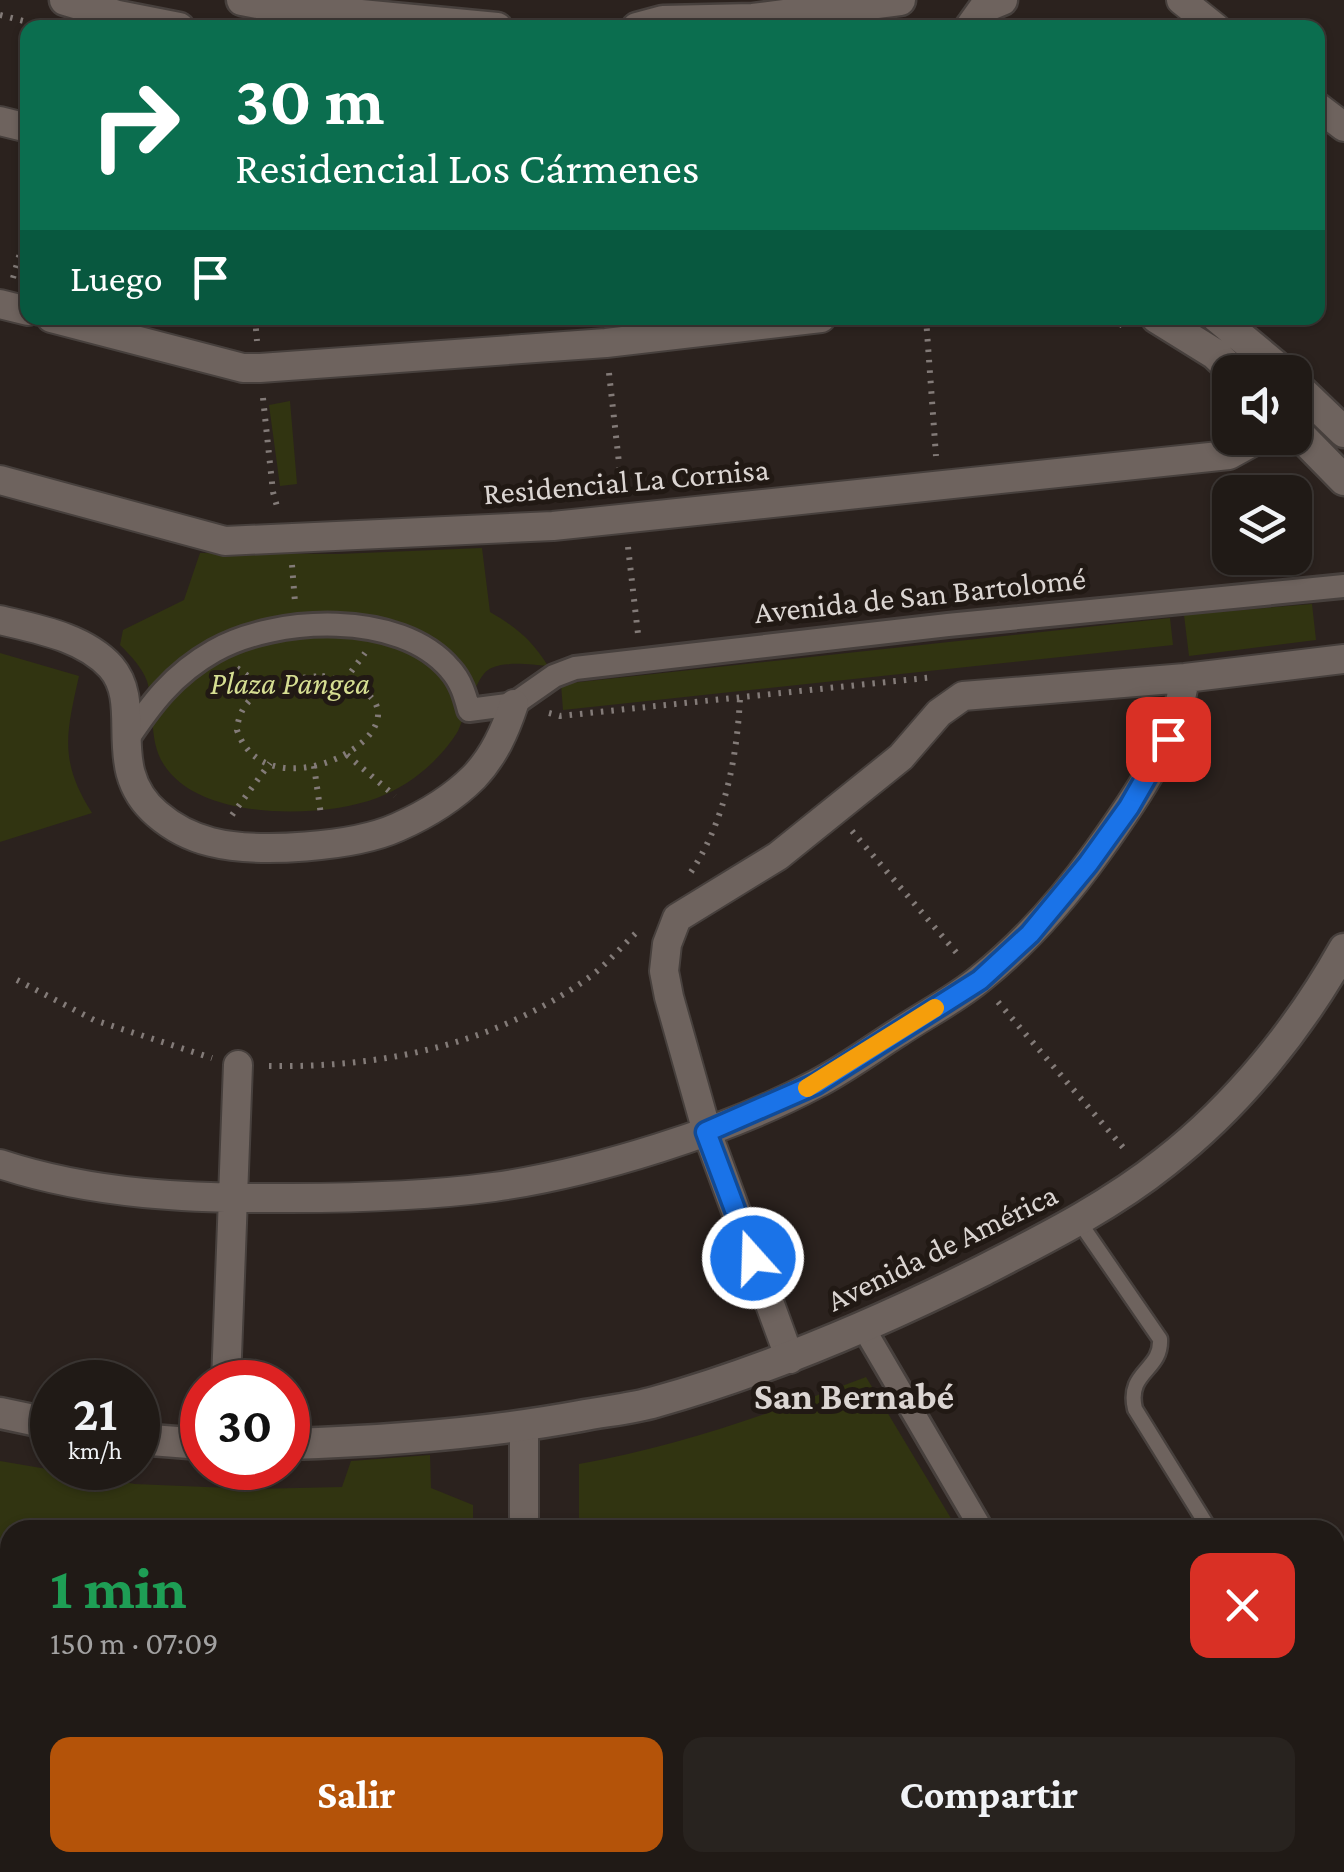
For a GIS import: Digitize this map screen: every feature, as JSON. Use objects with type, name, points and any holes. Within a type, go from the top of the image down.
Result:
[{"type":"street","points":[[65,0],[138,20]]},
{"type":"street","points":[[242,0],[414,20]]},
{"type":"street","points":[[724,20],[900,0]]},
{"type":"street","points":[[976,20],[986,7],[1002,0]]},
{"type":"street","points":[[1180,0],[1206,20]]},
{"type":"street","points":[[79,325],[243,368],[606,343],[761,325]]},
{"type":"street","points":[[1169,325],[1216,355]]},
{"type":"street","points":[[1226,325],[1262,355]]},
{"type":"street","points":[[1312,401],[1344,432]]},
{"type":"street","points":[[1312,447],[1344,480]]},
{"type":"street","name":"Residencial La Cornisa","points":[[0,480],[225,541],[553,526],[1229,455]]},
{"type":"street","name":"Avenida de San Bartolomé","points":[[514,704],[554,676],[575,668],[948,624],[1344,586]]},
{"type":"street","points":[[0,620],[50,632],[80,645],[108,664],[124,692],[125,743],[129,772],[140,795],[156,813],[184,832],[211,842],[240,846],[342,843],[396,828],[474,776],[502,740],[514,704],[469,710],[463,688],[451,669],[408,640],[365,626],[298,626],[242,638],[190,667],[154,698],[125,743]]},
{"type":"street","points":[[790,1358],[706,1132],[664,970],[667,944],[677,918],[778,856],[901,756],[939,713],[963,696],[1186,678],[1344,660]]},
{"type":"street","points":[[0,1164],[34,1176],[162,1196],[358,1198],[495,1187],[596,1164],[706,1132],[816,1084],[980,980],[1030,934],[1129,807],[1168,739],[1181,708],[1186,678]]},
{"type":"street","name":"Avenida de América","points":[[310,1443],[388,1441],[524,1426],[652,1403],[790,1358],[917,1303],[1078,1220],[1158,1168],[1270,1060],[1344,949]]},
{"type":"street","points":[[227,1360],[238,1065]]},
{"type":"street","points":[[863,1326],[976,1520]]},
{"type":"street","points":[[0,1413],[30,1419]]},
{"type":"street","points":[[524,1426],[524,1520]]},
{"type":"lane","points":[[1078,1220],[1160,1338],[1160,1354],[1136,1380],[1133,1400],[1204,1520]]},
{"type":"path","points":[[256,325],[273,492],[289,538]]},
{"type":"path","points":[[926,325],[938,486]]},
{"type":"path","points":[[606,343],[642,661]]},
{"type":"path","points":[[322,676],[345,680],[373,698],[377,718],[356,750],[314,766],[270,764],[255,756],[237,730],[237,722],[250,700],[264,688],[292,678],[322,676]]},
{"type":"path","points":[[514,704],[560,716],[948,676]]},
{"type":"path","points":[[684,882],[710,843],[724,801],[740,698]]},
{"type":"path","points":[[346,755],[419,816]]},
{"type":"path","points":[[211,842],[270,764]]},
{"type":"path","points":[[314,766],[325,844]]},
{"type":"path","points":[[17,980],[94,1020],[238,1065],[370,1061],[417,1054],[466,1040],[530,1013],[592,975],[640,930]]},
{"type":"green space","points":[[290,401],[297,484],[280,486],[269,405]]},
{"type":"green space","name":"Plaza Pangea","points":[[482,548],[490,612],[523,635],[548,666],[509,664],[488,670],[453,739],[434,761],[407,782],[355,805],[270,811],[214,800],[191,790],[164,764],[155,741],[147,681],[120,645],[123,630],[184,600],[200,553],[339,554]]},
{"type":"green space","points":[[1312,604],[1316,640],[1189,656],[1184,615]]},
{"type":"green space","points":[[1170,618],[1173,645],[563,710],[561,684]]},
{"type":"green space","points":[[0,653],[79,676],[68,747],[74,778],[92,813],[0,842]]},
{"type":"green space","points":[[866,1377],[952,1520],[579,1520],[579,1464],[690,1438]]},
{"type":"green space","points":[[430,1455],[431,1488],[473,1505],[473,1520],[0,1520],[0,1461],[30,1466],[30,1490],[160,1490],[160,1485],[180,1486],[180,1490],[342,1487],[351,1461]]},
{"type":"slow traffic","points":[[807,1088],[935,1008]]},
{"type":"district","name":"San Bernabé","points":[[854,1396]]},
{"type":"route","points":[[753,1258],[706,1132],[816,1084],[980,980],[1030,934],[1088,864],[1129,807],[1168,739]]}]
